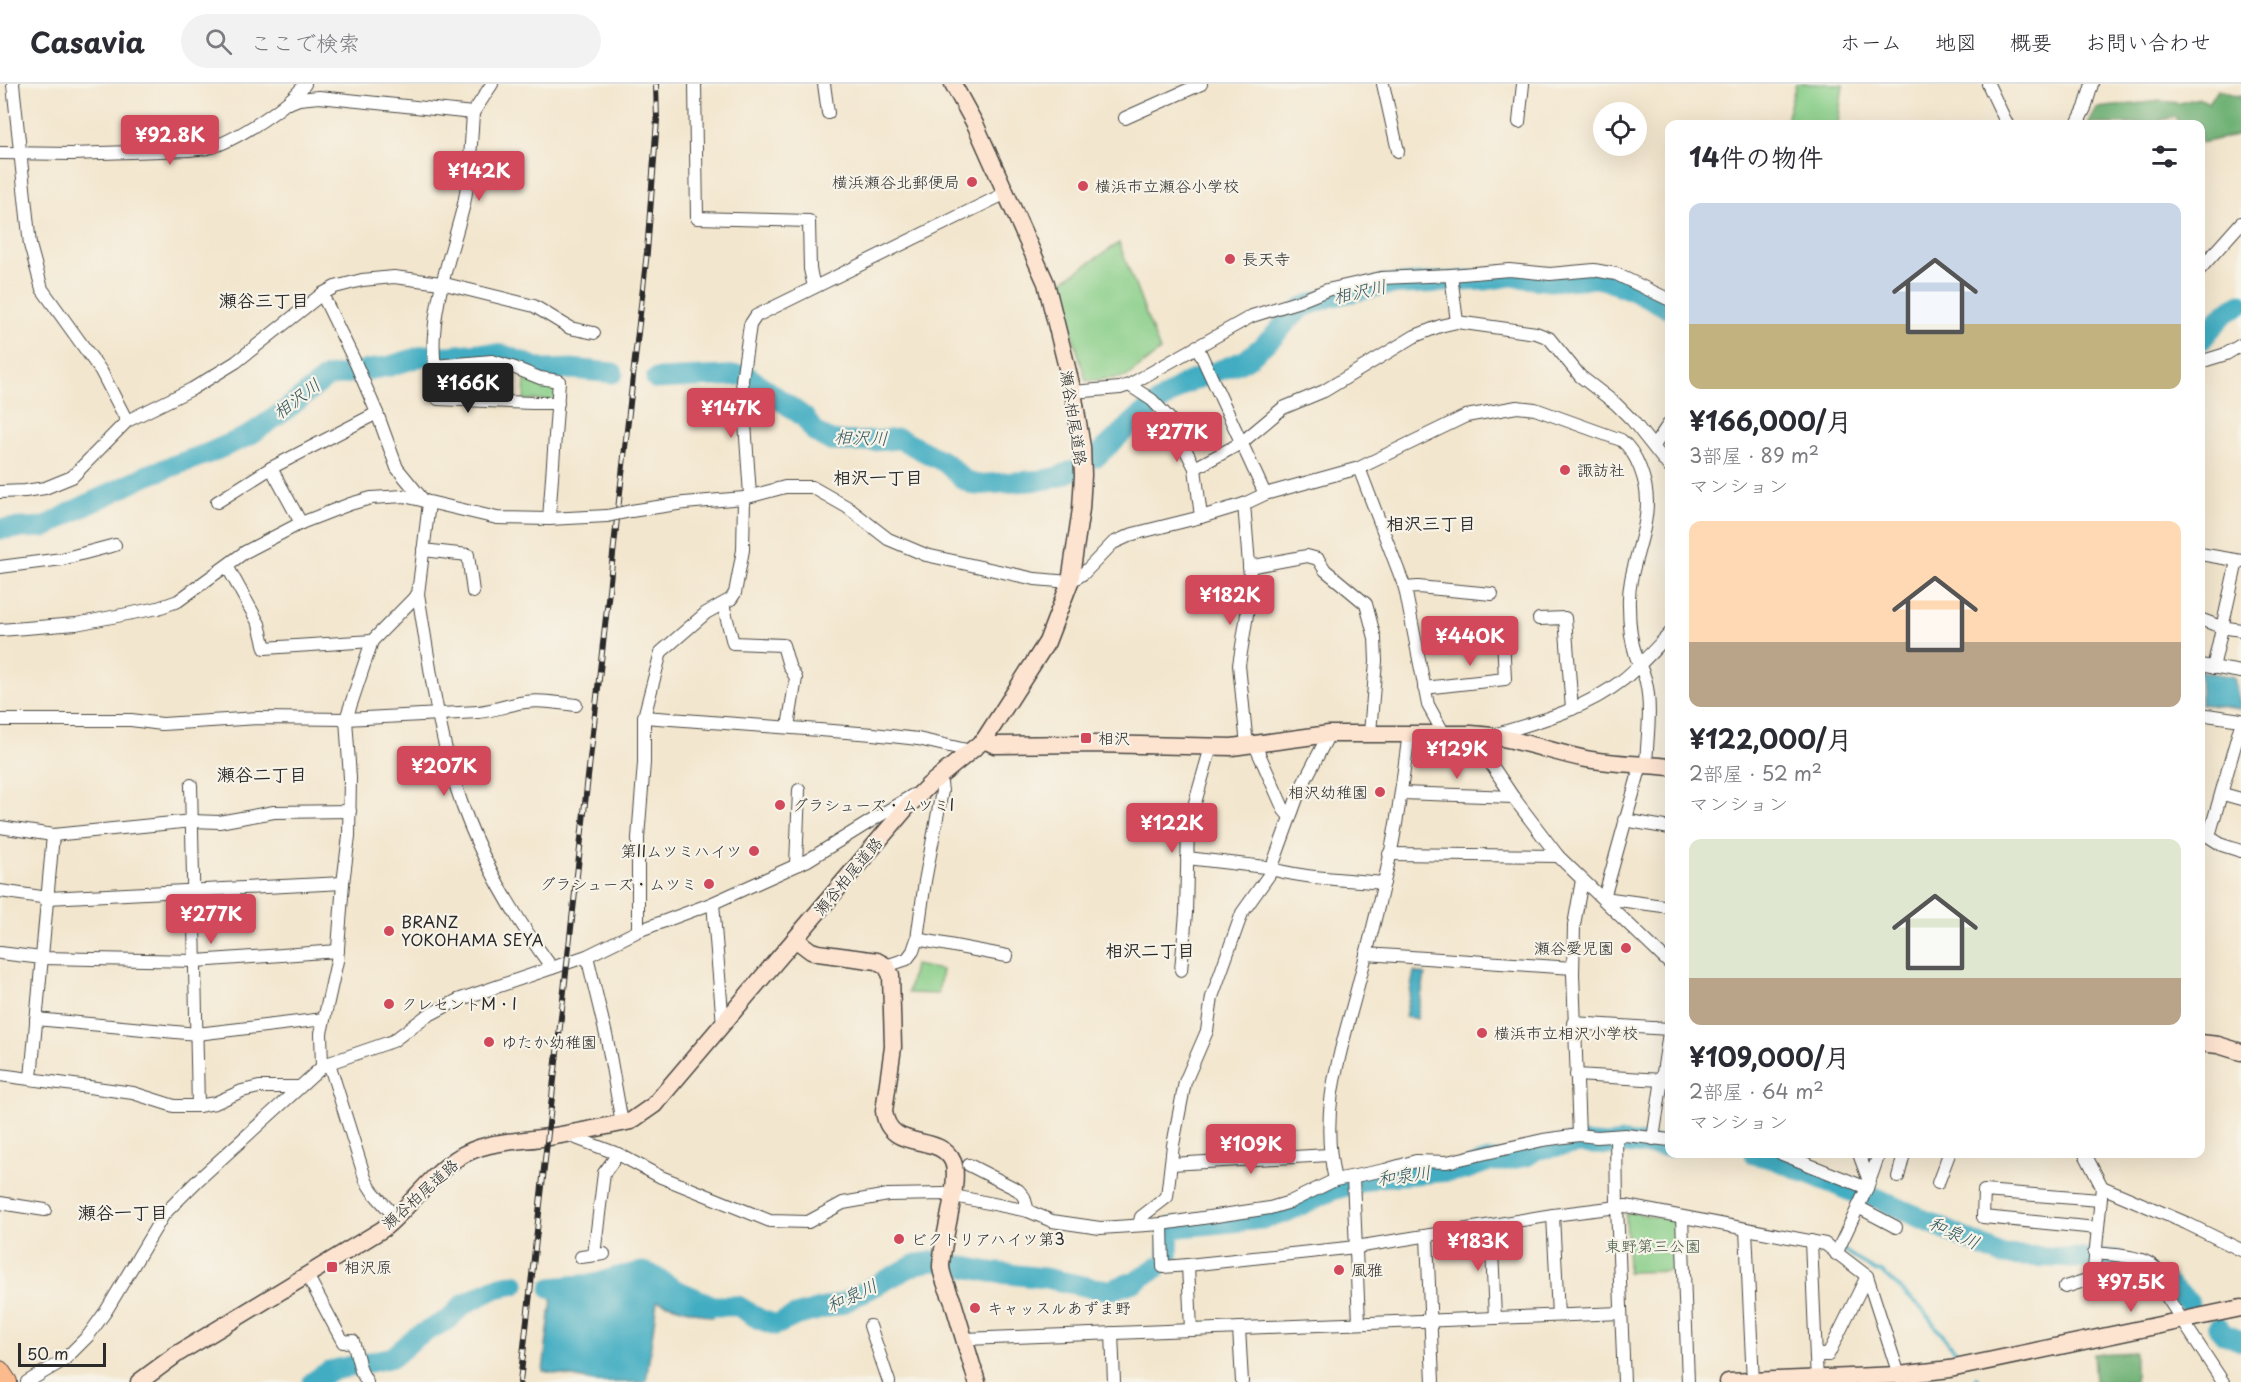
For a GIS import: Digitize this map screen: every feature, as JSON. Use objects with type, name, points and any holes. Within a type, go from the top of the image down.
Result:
[{"type":"main road","points":[[0,1370],[8,1382]]},
{"type":"street","points":[[13,84],[18,150],[30,245],[42,289],[101,371],[127,421]]},
{"type":"street","points":[[288,103],[305,84]]},
{"type":"street","points":[[492,84],[473,112],[468,182],[441,283],[434,333],[438,399],[558,403]]},
{"type":"street","points":[[695,84],[697,218],[809,221],[810,269],[814,287]]},
{"type":"street","points":[[824,84],[828,113]]},
{"type":"street","name":"瀬谷柏尾道路","points":[[139,1382],[177,1354],[383,1229],[439,1173],[466,1153],[501,1142],[565,1134],[631,1121],[654,1105],[907,807],[934,780],[977,745],[1047,642],[1070,582],[1081,509],[1082,447],[1073,392],[1046,283],[976,126],[953,84]]},
{"type":"street","points":[[1125,118],[1201,84]]},
{"type":"street","points":[[1383,84],[1398,151]]},
{"type":"street","points":[[1519,122],[1523,84]]},
{"type":"street","points":[[1988,84],[2005,120]]},
{"type":"street","points":[[2078,120],[2085,108],[2092,84]]},
{"type":"street","points":[[0,153],[121,153],[208,147],[224,142],[288,103],[299,99],[319,97],[473,112]]},
{"type":"street","points":[[638,932],[638,838],[644,763],[644,717],[661,652],[706,613],[731,599],[735,593],[741,568],[747,497],[743,375],[750,325],[756,316],[1006,193]]},
{"type":"street","points":[[2205,263],[2241,223]]},
{"type":"street","points":[[1073,392],[1120,388],[1129,385],[1252,316],[1327,290],[1381,278],[1451,280],[1509,270],[1550,274],[1604,271],[1665,298]]},
{"type":"street","points":[[0,492],[45,488],[72,477],[127,421],[192,389],[236,362],[321,294],[335,287],[362,280],[394,277],[441,283],[534,306],[570,328],[594,333]]},
{"type":"street","points":[[1451,280],[1457,322]]},
{"type":"street","points":[[321,294],[356,364],[398,468],[427,502],[418,594],[451,770],[482,854],[498,884],[552,968]]},
{"type":"street","points":[[1195,468],[1241,443],[1282,408],[1324,391],[1415,336],[1457,322],[1536,333],[1549,338],[1580,376],[1616,404],[1665,461]]},
{"type":"street","points":[[2205,360],[2226,354],[2241,345]]},
{"type":"street","points":[[1197,346],[1265,494]]},
{"type":"street","points":[[434,360],[492,361],[540,378],[559,381],[549,519]]},
{"type":"street","points":[[1129,385],[1155,403],[1170,418],[1195,468],[1201,517]]},
{"type":"street","points":[[0,630],[76,624],[158,608],[178,601],[246,552],[301,523],[371,498],[404,496],[497,518],[549,519],[607,516],[684,503],[747,497],[785,487],[812,487],[848,507],[888,539],[926,555],[1035,579],[1070,582],[1084,573],[1113,543],[1133,534],[1201,517],[1244,504],[1265,494],[1359,468],[1466,416],[1517,407],[1535,409],[1622,440],[1629,446],[1640,466],[1647,501],[1628,604],[1631,635],[1647,683],[1649,703],[1644,765],[1624,820],[1604,898]]},
{"type":"street","points":[[217,502],[271,468],[377,413]]},
{"type":"street","points":[[1654,446],[1665,430]]},
{"type":"street","points":[[271,468],[301,523]]},
{"type":"street","points":[[1359,468],[1405,588],[1428,705],[1444,734]]},
{"type":"street","points":[[1244,504],[1251,589],[1239,665],[1251,745],[1290,818]]},
{"type":"street","points":[[0,567],[62,559],[115,545]]},
{"type":"street","points":[[423,550],[468,555],[473,592]]},
{"type":"street","points":[[2205,555],[2239,561],[2221,627],[2207,666],[2241,672]]},
{"type":"street","points":[[1249,567],[1307,556],[1318,559],[1325,570],[1366,604],[1375,638],[1376,661],[1370,733]]},
{"type":"street","points":[[227,567],[259,624],[265,648],[372,641]]},
{"type":"street","points":[[1405,588],[1418,587],[1492,594]]},
{"type":"street","points":[[396,1218],[366,1181],[326,1065],[321,1033],[338,951],[349,836],[350,778],[346,719],[372,641],[418,594]]},
{"type":"street","points":[[723,604],[733,643],[783,645],[789,666],[796,678],[788,727]]},
{"type":"street","points":[[1539,619],[1565,618],[1572,709]]},
{"type":"street","points":[[2205,622],[2241,630]]},
{"type":"street","points":[[1425,688],[1506,679],[1503,636]]},
{"type":"street","points":[[1492,735],[1572,709],[1610,689],[1640,665],[1665,638]]},
{"type":"street","points":[[0,720],[131,720],[162,724],[258,718],[346,719],[439,714],[497,710],[520,703],[546,702],[576,705]]},
{"type":"street","points":[[2205,715],[2241,722],[2223,794],[2205,833],[2222,845],[2241,851]]},
{"type":"street","points":[[644,717],[788,727],[977,745],[1105,744],[1211,747],[1251,745],[1329,734],[1472,734],[1492,735],[1588,759],[1665,767]]},
{"type":"street","points":[[1335,1180],[1329,1155],[1329,1103],[1340,1051],[1384,883],[1401,794],[1409,733]]},
{"type":"street","points":[[1139,1226],[1140,1217],[1167,1197],[1185,1082],[1208,1031],[1212,996],[1242,913],[1271,869],[1300,790],[1329,734]]},
{"type":"street","points":[[1472,734],[1513,796],[1558,856],[1665,959]]},
{"type":"street","points":[[1180,970],[1186,913],[1188,827],[1211,747]]},
{"type":"street","points":[[27,1382],[64,1360],[88,1336],[106,1311],[164,1214],[299,1087],[326,1065],[393,1041],[425,1017],[458,1000],[587,956],[796,865],[934,780],[942,791],[917,939],[907,959],[886,966]]},
{"type":"street","points":[[191,785],[198,1106]]},
{"type":"street","points":[[796,865],[799,790]]},
{"type":"street","points":[[1401,794],[1513,796]]},
{"type":"street","points":[[2223,794],[2241,799]]},
{"type":"street","points":[[0,826],[53,835],[192,821],[219,822],[274,812],[350,811]]},
{"type":"street","points":[[1624,820],[1665,827]]},
{"type":"street","points":[[31,1078],[53,835]]},
{"type":"street","points":[[1389,854],[1558,856]]},
{"type":"street","points":[[1187,858],[1297,874],[1384,883]]},
{"type":"street","points":[[1579,1135],[1573,1023],[1573,968],[1574,925],[1582,880]]},
{"type":"street","points":[[0,891],[48,898],[343,883]]},
{"type":"street","points":[[1604,898],[1665,906]]},
{"type":"street","points":[[713,903],[723,1025]]},
{"type":"street","points":[[795,939],[811,951],[818,953],[870,959],[886,966],[891,975],[894,1024],[884,1111],[885,1121],[897,1135],[939,1148],[947,1153],[953,1162],[952,1195],[942,1264],[977,1382]]},
{"type":"street","points":[[917,939],[1007,956]]},
{"type":"street","points":[[0,953],[42,957],[196,960],[338,951]]},
{"type":"street","points":[[1366,954],[1573,968]]},
{"type":"street","points":[[587,956],[607,1039],[622,1123]]},
{"type":"street","points":[[36,1019],[197,1034],[324,1019]]},
{"type":"street","points":[[1573,1023],[1665,1027]]},
{"type":"street","points":[[2205,1044],[2241,1052]]},
{"type":"street","points":[[1653,1139],[1665,1057]]},
{"type":"street","points":[[0,1075],[133,1093],[174,1106],[215,1103],[242,1091],[260,1087],[299,1087]]},
{"type":"street","points":[[1576,1075],[1662,1080]]},
{"type":"street","points":[[565,1134],[618,1154],[661,1177],[770,1221],[808,1222],[843,1203],[888,1195],[952,1195],[1028,1211],[1052,1221],[1100,1228],[1162,1224],[1270,1208],[1290,1202],[1335,1180],[1354,1182],[1416,1161],[1447,1162],[1543,1140],[1579,1135],[1617,1141],[1625,1135],[1665,1140]]},
{"type":"street","points":[[1617,1141],[1617,1206],[1624,1382]]},
{"type":"street","points":[[581,1257],[599,1255],[604,1173],[618,1154]]},
{"type":"street","points":[[1171,1164],[1329,1155]]},
{"type":"street","points":[[1790,1158],[1864,1193],[1896,1227]]},
{"type":"street","points":[[1860,1158],[1864,1193]]},
{"type":"street","points":[[1836,1254],[1877,1158]]},
{"type":"street","points":[[1898,1177],[1903,1158]]},
{"type":"street","points":[[1938,1183],[1947,1158]]},
{"type":"street","points":[[2087,1158],[2102,1187],[2094,1257],[2094,1278]]},
{"type":"street","points":[[969,1165],[1018,1190],[1024,1197],[1028,1211]]},
{"type":"street","points":[[1354,1182],[1359,1323]]},
{"type":"street","points":[[2102,1187],[2186,1223],[2241,1250]]},
{"type":"street","points":[[2097,1228],[1983,1217],[1984,1191],[2100,1200]]},
{"type":"street","points":[[0,1203],[45,1210]]},
{"type":"street","points":[[1162,1224],[1163,1267],[1356,1247],[1617,1206],[1811,1241],[1825,1244],[1867,1276],[1900,1379]]},
{"type":"street","points":[[1553,1215],[1558,1315]]},
{"type":"street","points":[[1682,1217],[1688,1382]]},
{"type":"street","points":[[1491,1226],[1494,1318]]},
{"type":"street","points":[[1746,1229],[1753,1382]]},
{"type":"street","points":[[1427,1236],[1433,1382]]},
{"type":"street","points":[[1811,1241],[1817,1380]]},
{"type":"street","points":[[2094,1257],[2134,1257],[2156,1266],[2162,1275],[2163,1291],[2223,1382]]},
{"type":"street","points":[[1188,1265],[1191,1330]]},
{"type":"street","points":[[306,1275],[344,1342],[353,1341],[362,1371]]},
{"type":"street","points":[[1816,1355],[1828,1355],[1867,1276]]},
{"type":"street","points":[[2065,1287],[2094,1278],[2119,1280],[2163,1291]]},
{"type":"street","points":[[1728,1382],[1900,1379],[2241,1308]]},
{"type":"street","points":[[964,1339],[1621,1313]]},
{"type":"street","points":[[870,1326],[889,1382]]},
{"type":"street","points":[[1239,1328],[1242,1382]]},
{"type":"street","points":[[1112,1333],[1114,1382]]},
{"type":"green space","points":[[1796,84],[1843,84],[1838,120],[1786,120]]},
{"type":"green space","points":[[2218,89],[2236,96],[2241,95],[2241,134],[2205,142],[2205,120],[2177,120],[2175,117],[2161,120],[2090,120],[2097,108],[2161,101],[2179,103],[2199,98],[2209,103]]},
{"type":"green space","points":[[1119,243],[1160,351],[1126,377],[1086,381],[1058,284]]},
{"type":"green space","points":[[525,375],[556,383],[556,400],[524,400]]},
{"type":"green space","points":[[914,965],[942,970],[938,994],[908,993]]},
{"type":"green space","name":"東野第三公園","points":[[1630,1212],[1680,1222],[1679,1271],[1628,1272],[1626,1215]]},
{"type":"green space","points":[[2135,1352],[2135,1382],[2095,1382],[2093,1354]]},
{"type":"water","points":[[2205,672],[2234,677],[2241,709],[2205,704]]},
{"type":"water","points":[[1414,972],[1425,975],[1417,1019],[1405,1017]]},
{"type":"water","points":[[649,1275],[713,1306],[712,1317],[657,1301],[646,1382],[597,1382],[543,1371],[553,1291],[631,1276]]},
{"type":"waterway","name":"相沢川","points":[[1096,457],[1139,417],[1184,384],[1246,360],[1303,307],[1330,297],[1384,285],[1485,280],[1511,276],[1550,281],[1594,278],[1639,293],[1665,306]]},
{"type":"waterway","name":"相沢川","points":[[2205,335],[2226,312],[2241,304]]},
{"type":"waterway","name":"相沢川","points":[[0,529],[46,527],[148,475],[248,436],[327,377],[390,366],[426,355],[479,353],[504,355],[543,370],[572,369],[613,373]]},
{"type":"waterway","name":"相沢川","points":[[656,379],[746,375],[804,417],[815,432],[831,441],[900,439],[946,463],[963,479],[975,485],[1043,480],[1074,470]]},
{"type":"waterway","name":"和泉川","points":[[1168,1258],[1171,1228],[1262,1219],[1284,1213],[1333,1190],[1378,1177],[1464,1170],[1489,1161],[1527,1156],[1537,1149],[1580,1143],[1609,1145],[1624,1143],[1665,1147]]},
{"type":"waterway","name":"和泉川","points":[[1770,1158],[1856,1193],[1870,1195],[2001,1255],[2116,1260]]},
{"type":"waterway","points":[[1843,1250],[1875,1271],[1882,1272],[1923,1310],[1956,1352]]},
{"type":"waterway","name":"和泉川","points":[[551,1288],[600,1283],[642,1272],[713,1306],[738,1306],[759,1319],[776,1325],[795,1316],[843,1303],[916,1264],[935,1261],[990,1272],[1045,1278],[1111,1290],[1136,1281],[1157,1267]]},
{"type":"waterway","name":"和泉川","points":[[313,1382],[329,1371],[393,1357],[416,1337],[449,1319],[464,1304],[496,1288],[515,1284]]},
{"type":"waterway","name":"和泉川","points":[[2167,1284],[2189,1303]]},
{"type":"waterway","name":"和泉川","points":[[2218,1327],[2224,1334],[2241,1341]]},
{"type":"waterway","points":[[1976,1377],[1980,1382]]},
{"type":"railway","points":[[520,1382],[647,252],[657,120],[656,84]]},
{"type":"place","name":"横浜瀬谷北郵便局","points":[[972,182]]},
{"type":"place","name":"横浜市立瀬谷小学校","points":[[1083,186]]},
{"type":"place","name":"長天寺","points":[[1230,259]]},
{"type":"place","name":"諏訪社","points":[[1565,470]]},
{"type":"place","name":"相沢","points":[[1086,738]]},
{"type":"place","name":"相沢幼稚園","points":[[1380,792]]},
{"type":"place","name":"グラシューズ・ムツミI","points":[[780,805]]},
{"type":"place","name":"第IIムツミハイツ","points":[[754,851]]},
{"type":"place","name":"グラシューズ・ムツミ","points":[[709,884]]},
{"type":"place","name":"BRANZ YOKOHAMA SEYA","points":[[389,931]]},
{"type":"place","name":"瀬谷愛児園","points":[[1626,948]]},
{"type":"place","name":"クレセントM・I","points":[[389,1004]]},
{"type":"place","name":"横浜市立相沢小学校","points":[[1482,1033]]},
{"type":"place","name":"ゆたか幼稚園","points":[[489,1042]]},
{"type":"place","name":"ビクトリアハイツ第3","points":[[899,1239]]},
{"type":"place","name":"相沢原","points":[[332,1267]]},
{"type":"place","name":"風雅","points":[[1339,1270]]},
{"type":"place","name":"キャッスルあずま野","points":[[975,1308]]},
{"type":"district","name":"瀬谷三丁目","points":[[264,301]]},
{"type":"district","name":"相沢一丁目","points":[[878,478]]},
{"type":"district","name":"相沢三丁目","points":[[1431,524]]},
{"type":"district","name":"瀬谷二丁目","points":[[262,775]]},
{"type":"district","name":"相沢二丁目","points":[[1150,951]]},
{"type":"district","name":"瀬谷一丁目","points":[[123,1213]]}]
